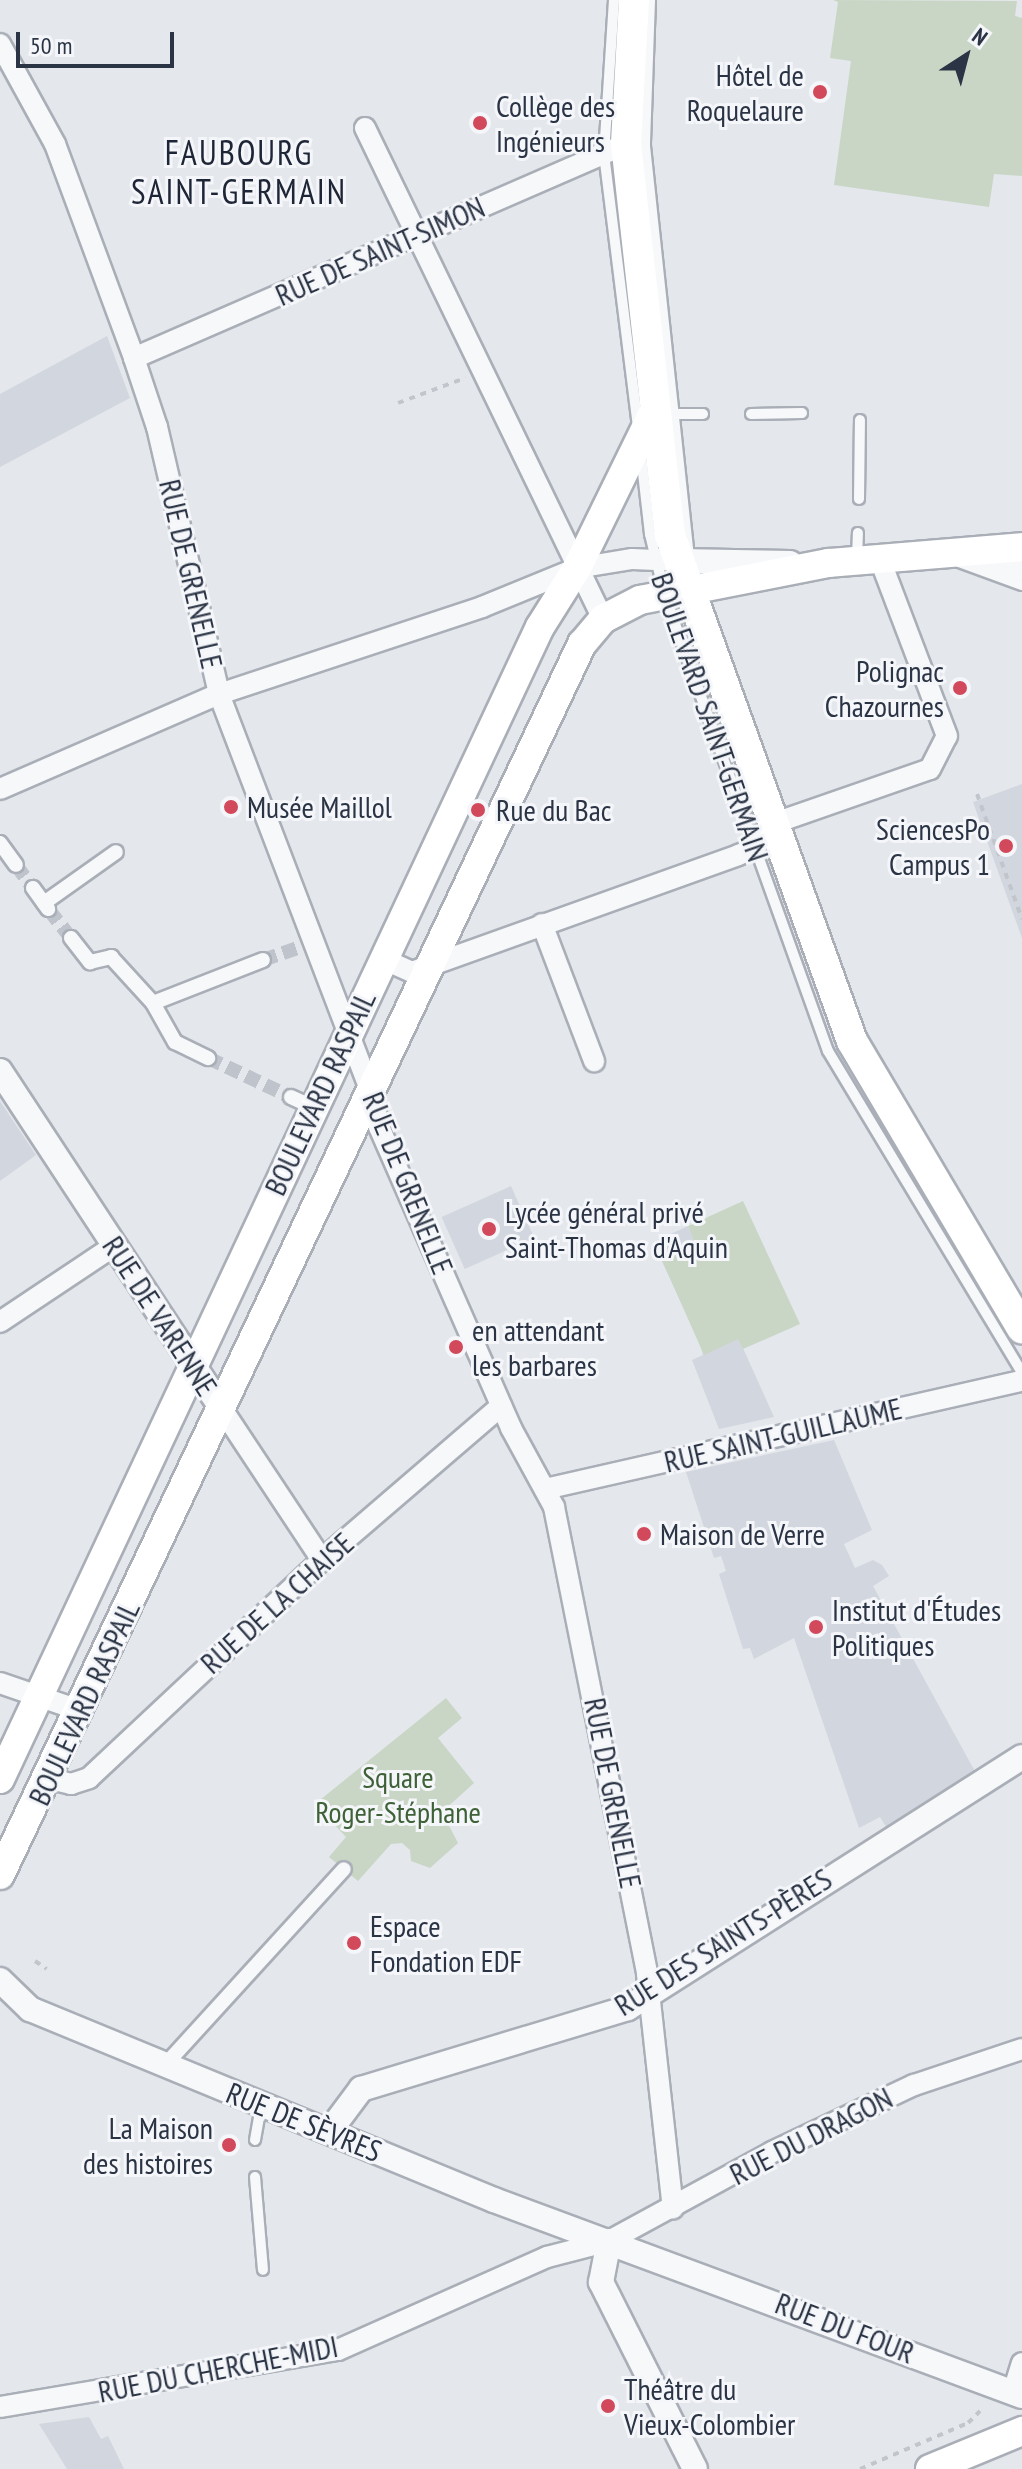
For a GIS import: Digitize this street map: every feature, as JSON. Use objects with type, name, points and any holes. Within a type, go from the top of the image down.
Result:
[{"type":"main road","name":"BOULEVARD SAINT-GERMAIN","points":[[634,0],[615,149],[678,594],[772,824],[852,1041],[1022,1328]]},
{"type":"main road","name":"BOULEVARD RASPAIL","points":[[0,1779],[193,1366],[302,1102],[346,1033],[540,627],[577,568],[655,420]]},
{"type":"main road","points":[[678,594],[829,563],[1022,547]]},
{"type":"main road","name":"BOULEVARD RASPAIL","points":[[0,1875],[50,1779],[582,644],[603,619],[640,600],[678,594]]},
{"type":"main road","points":[[930,2469],[1022,2431]]},
{"type":"street","name":"RUE DE GRENELLE","points":[[0,44],[55,144],[134,358],[157,427],[219,694],[306,946],[372,1094],[379,1127],[501,1406],[545,1489],[569,1564],[649,1993],[673,2209]]},
{"type":"street","points":[[365,128],[603,619]]},
{"type":"street","name":"RUE DE SAINT-SIMON","points":[[134,358],[615,149]]},
{"type":"street","points":[[970,552],[1022,570]]},
{"type":"street","points":[[383,959],[412,972],[754,849],[772,824],[930,769],[941,753],[947,736],[869,560]]},
{"type":"street","points":[[0,789],[219,694],[482,607],[577,568],[675,561],[829,563]]},
{"type":"street","points":[[0,843],[16,865]]},
{"type":"street","points":[[33,888],[46,906],[116,852]]},
{"type":"street","points":[[542,924],[594,1061]]},
{"type":"street","points":[[71,938],[90,962],[111,957],[153,1003],[175,1042],[208,1058]]},
{"type":"street","points":[[153,1003],[263,960]]},
{"type":"street","name":"RUE DE VARENNE","points":[[0,1071],[322,1560]]},
{"type":"street","points":[[0,1322],[114,1246]]},
{"type":"street","name":"RUE SAINT-GUILLAUME","points":[[545,1489],[1022,1381]]},
{"type":"street","name":"RUE DE LA CHAISE","points":[[50,1779],[71,1784],[89,1778],[322,1560],[501,1406]]},
{"type":"street","points":[[0,1683],[82,1711]]},
{"type":"street","name":"RUE DES SAINTS-PÈRES","points":[[329,2132],[361,2089],[628,2008],[1022,1757]]},
{"type":"street","points":[[165,2065],[344,1869]]},
{"type":"street","name":"RUE DE SÈVRES","points":[[0,1980],[30,2009]]},
{"type":"street","name":"RUE DE SÈVRES","points":[[0,2007],[30,2009],[329,2132],[579,2232],[609,2241]]},
{"type":"street","name":"RUE DU DRAGON","points":[[609,2241],[673,2209],[772,2152],[914,2085],[1022,2049]]},
{"type":"street","points":[[609,2241],[601,2282],[695,2469]]},
{"type":"street","name":"RUE DU FOUR","points":[[609,2241],[1018,2394]]},
{"type":"street","name":"RUE DU CHERCHE-MIDI","points":[[0,2407],[338,2350],[547,2257],[609,2241]]},
{"type":"street","points":[[1018,2394],[1022,2363]]},
{"type":"lane","name":"BOULEVARD SAINT-GERMAIN","points":[[614,0],[615,149]]},
{"type":"lane","name":"BOULEVARD SAINT-GERMAIN","points":[[650,0],[645,146],[655,420]]},
{"type":"lane","points":[[751,414],[802,413]]},
{"type":"lane","points":[[655,420],[703,414]]},
{"type":"lane","points":[[859,499],[860,420]]},
{"type":"lane","points":[[858,533],[869,560]]},
{"type":"lane","points":[[939,554],[1022,585]]},
{"type":"lane","name":"BOULEVARD SAINT-GERMAIN","points":[[678,594],[754,849],[828,1051],[1022,1373]]},
{"type":"lane","points":[[255,2140],[262,2104]]},
{"type":"lane","points":[[255,2177],[263,2270]]},
{"type":"path","points":[[398,403],[482,371]]},
{"type":"path","points":[[977,794],[1022,919]]},
{"type":"path","points":[[35,1961],[47,1969]]},
{"type":"path","points":[[860,2469],[968,2423],[980,2411]]},
{"type":"shaded area","points":[[107,336],[130,398],[0,467],[0,394]]},
{"type":"shaded area","name":"SciencesPo Campus 1","points":[[1022,784],[1022,938],[973,802]]},
{"type":"shaded area","points":[[0,1101],[36,1155],[0,1181]]},
{"type":"shaded area","name":"Lycée général privé Saint-Thomas d'Aquin","points":[[511,1186],[534,1238],[465,1269],[442,1217]]},
{"type":"shaded area","points":[[688,1226],[774,1417],[719,1429],[692,1360],[703,1355],[701,1346],[653,1242]]},
{"type":"shaded area","name":"Institut d'Études Politiques","points":[[834,1440],[872,1530],[844,1544],[855,1568],[873,1560],[882,1565],[889,1576],[873,1586],[977,1775],[888,1830],[880,1817],[859,1828],[794,1638],[754,1659],[750,1648],[743,1649],[719,1574],[726,1571],[721,1556],[714,1558],[686,1472]]},
{"type":"shaded area","points":[[89,2417],[101,2439],[108,2436],[124,2469],[67,2469],[39,2424]]},
{"type":"green space","points":[[833,0],[1017,1],[1015,16],[1022,18],[1022,176],[994,174],[989,207],[834,185],[851,61],[830,58],[838,2]]},
{"type":"green space","points":[[743,1201],[800,1324],[743,1349],[738,1339],[704,1355],[662,1260],[696,1245],[688,1226]]},
{"type":"green space","name":"Square Roger-Stéphane","points":[[446,1698],[462,1718],[438,1738],[474,1783],[442,1812],[458,1843],[430,1868],[411,1861],[410,1850],[402,1843],[391,1844],[358,1881],[329,1857],[346,1837],[315,1804]]},
{"type":"tunnel","points":[[16,865],[33,888]]},
{"type":"tunnel","points":[[49,910],[71,938]]},
{"type":"tunnel","points":[[263,960],[298,948]]},
{"type":"tunnel","points":[[208,1058],[291,1097]]},
{"type":"place","name":"Hôtel de Roquelaure","points":[[820,92]]},
{"type":"place","name":"Collège des Ingénieurs","points":[[480,123]]},
{"type":"place","name":"Polignac Chazournes","points":[[960,688]]},
{"type":"place","name":"Musée Maillol","points":[[231,807]]},
{"type":"place","name":"Rue du Bac","points":[[478,810]]},
{"type":"place","name":"SciencesPo Campus 1","points":[[1006,846]]},
{"type":"place","name":"Lycée général privé Saint-Thomas d'Aquin","points":[[489,1229]]},
{"type":"place","name":"en attendant les barbares","points":[[456,1347]]},
{"type":"place","name":"Maison de Verre","points":[[644,1534]]},
{"type":"place","name":"Institut d'Études Politiques","points":[[816,1627]]},
{"type":"place","name":"Espace Fondation EDF","points":[[354,1943]]},
{"type":"place","name":"La Maison des histoires","points":[[229,2145]]},
{"type":"place","name":"Théâtre du Vieux-Colombier","points":[[608,2406]]},
{"type":"district","name":"FAUBOURG SAINT-GERMAIN","points":[[239,172]]}]
